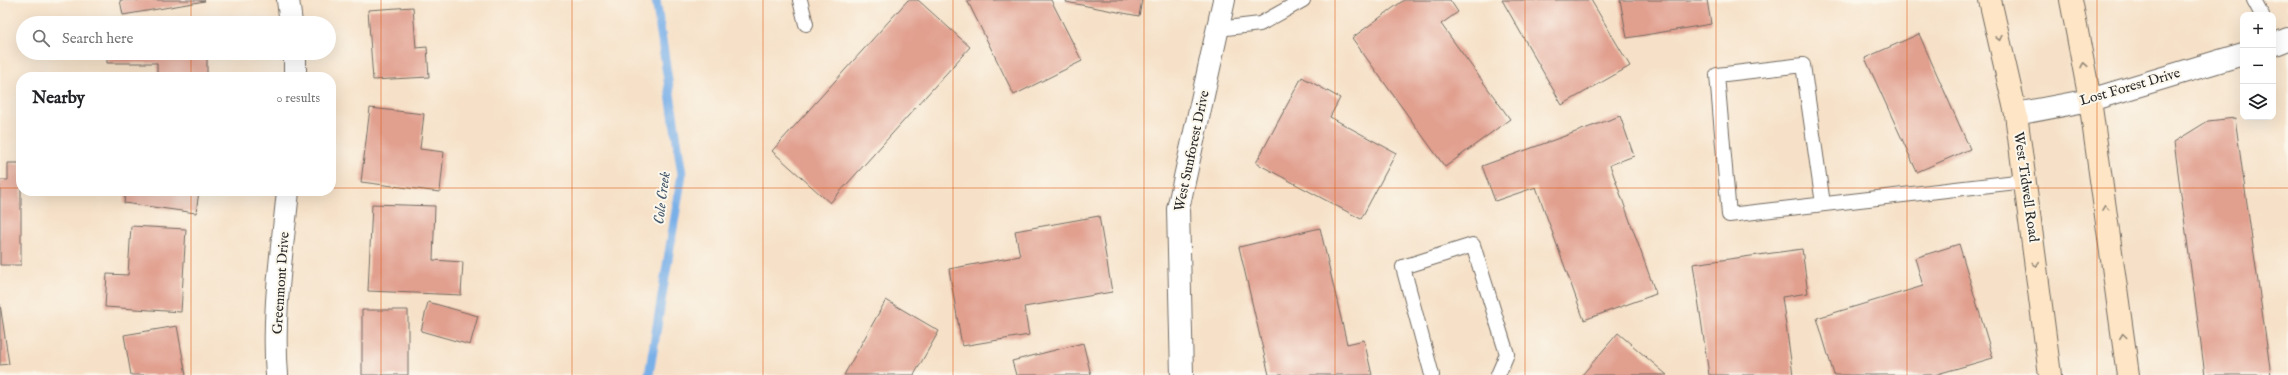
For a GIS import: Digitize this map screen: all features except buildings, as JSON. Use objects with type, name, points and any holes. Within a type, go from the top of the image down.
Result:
[{"type":"main road","name":"West Tidwell Road","points":[[1990,0],[2016,114],[2050,375]]},
{"type":"main road","points":[[2071,0],[2090,100],[2128,375]]},
{"type":"street","points":[[288,0],[290,16]]},
{"type":"street","name":"West Sunforest Drive","points":[[1182,375],[1178,209],[1224,0]]},
{"type":"street","name":"Lost Forest Drive","points":[[2016,114],[2090,100],[2240,55]]},
{"type":"street","points":[[294,72],[295,60]]},
{"type":"street","name":"Greenmont Drive","points":[[277,375],[276,354],[279,288],[288,196]]},
{"type":"lane","points":[[800,0],[806,24]]},
{"type":"lane","points":[[1218,29],[1260,24],[1303,0]]},
{"type":"lane","points":[[2254,0],[2260,12]]},
{"type":"lane","points":[[1823,204],[1803,65],[1717,75],[1729,215],[2025,181]]},
{"type":"lane","points":[[1432,375],[1403,267],[1473,245],[1507,354],[1498,375]]},
{"type":"waterway","name":"Cole Creek","points":[[649,375],[682,174],[656,0]]}]
